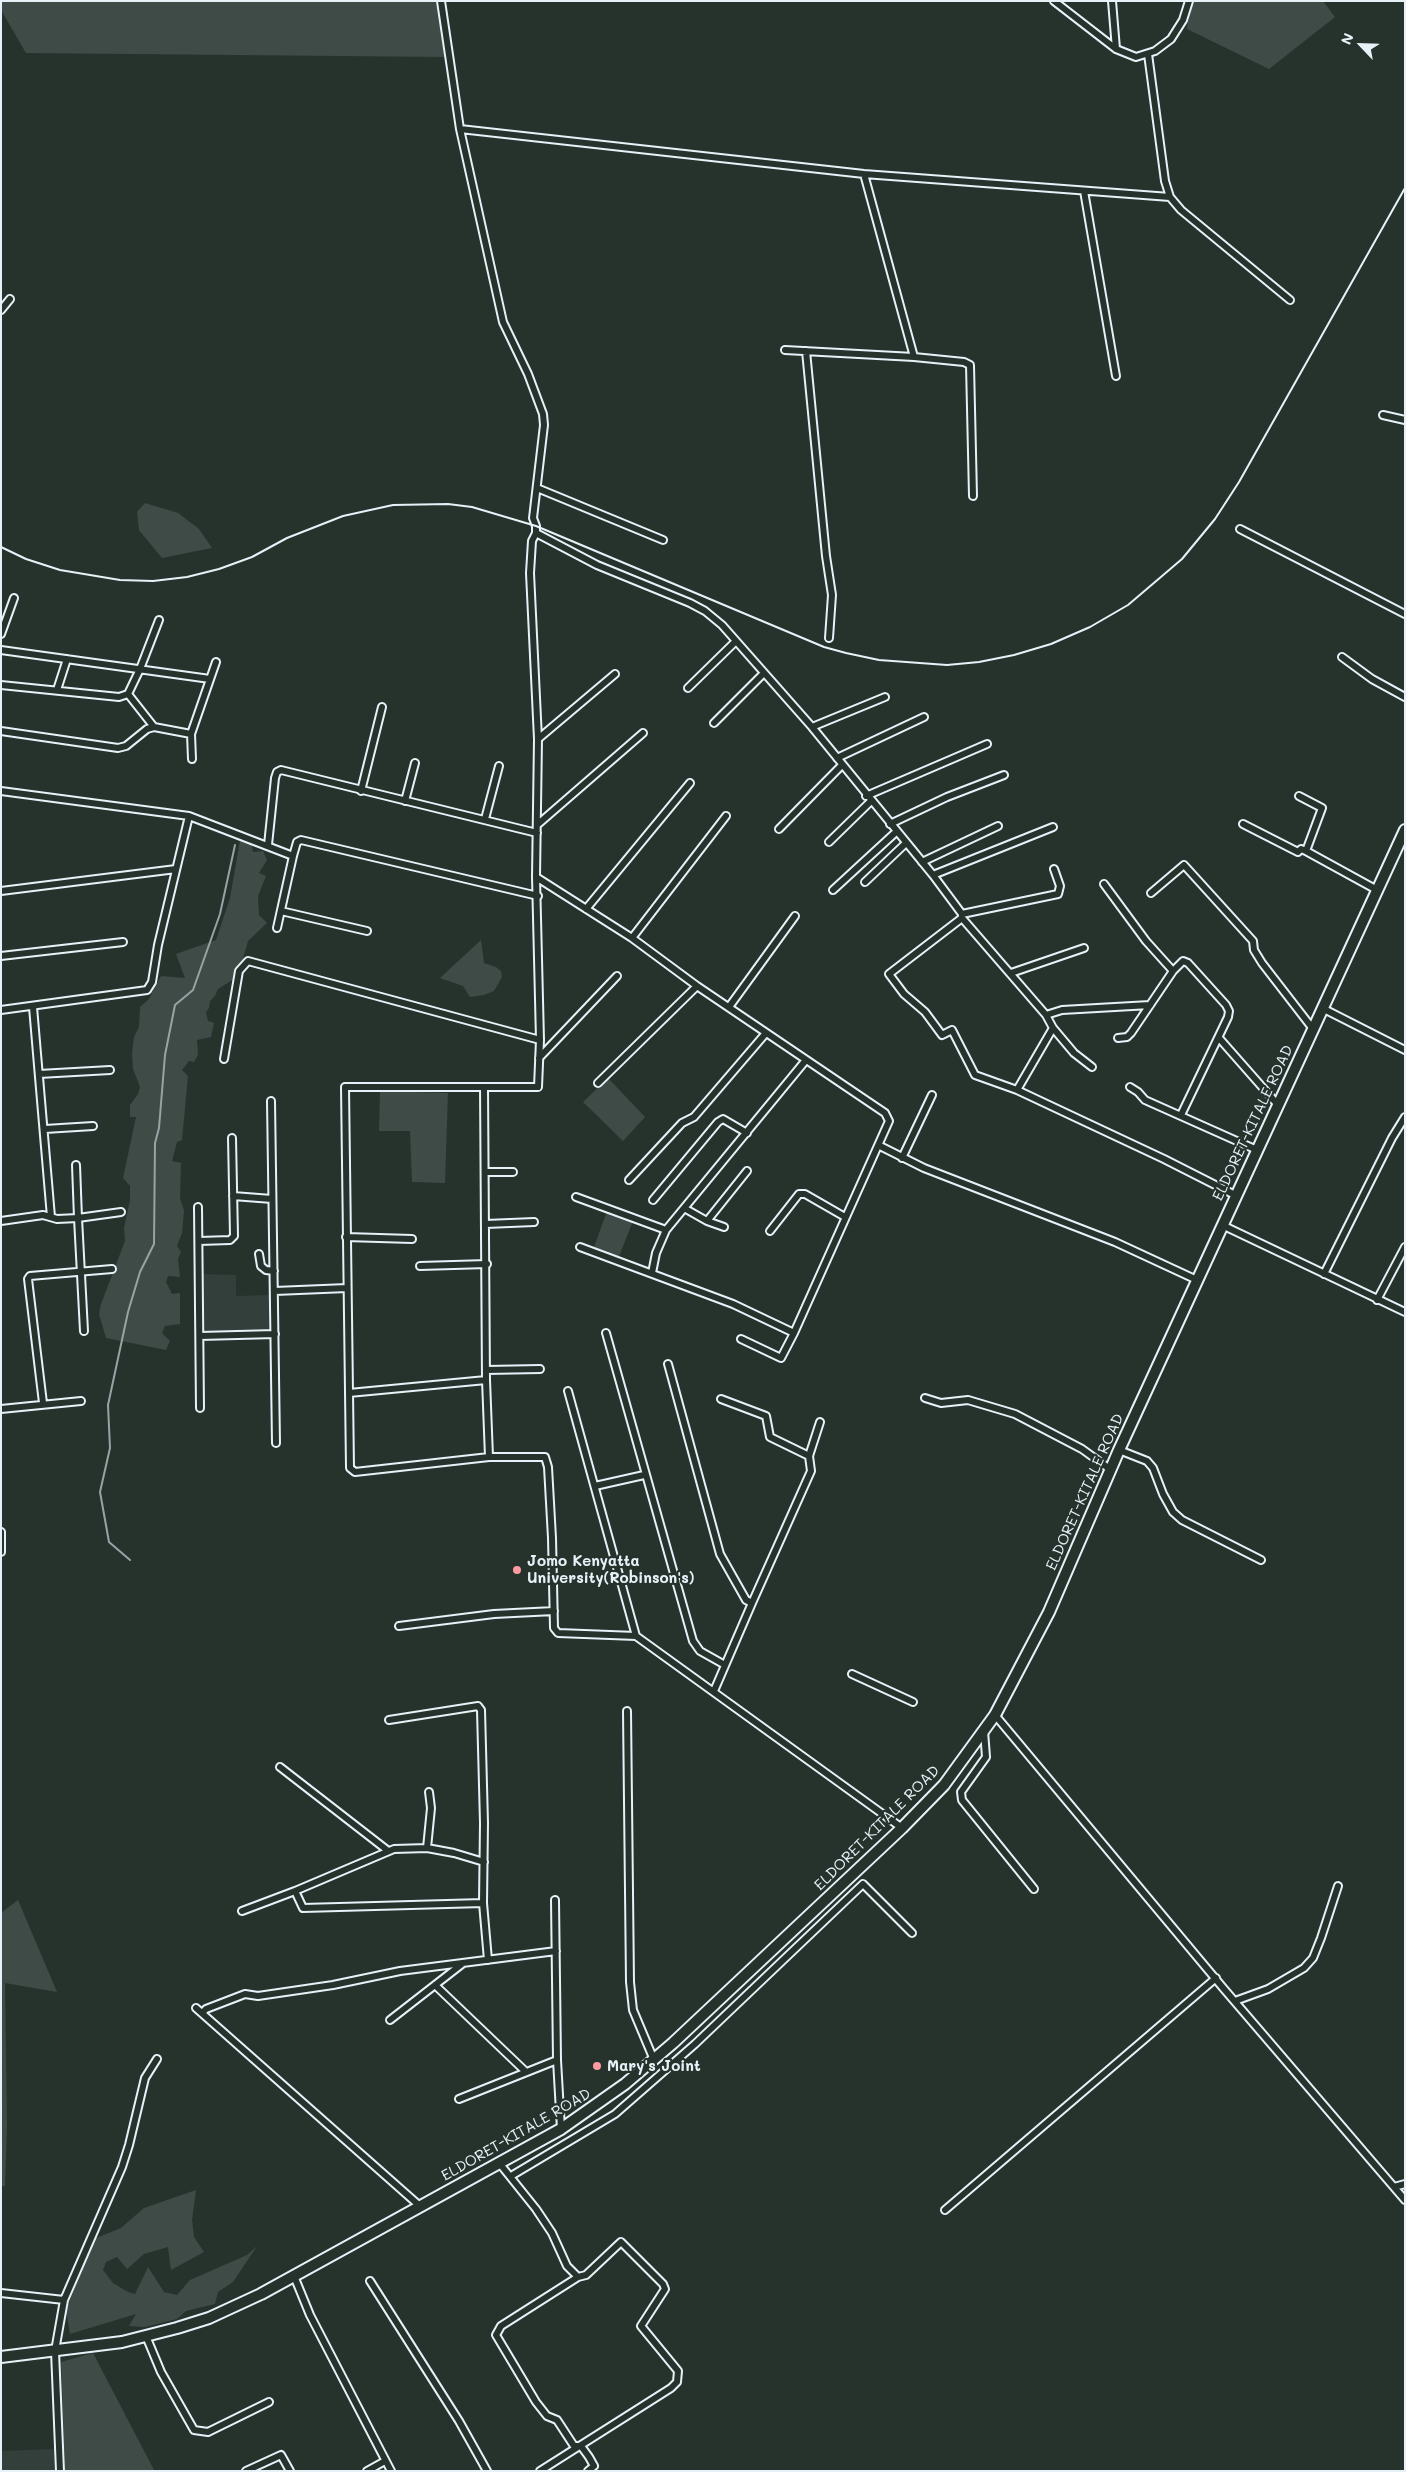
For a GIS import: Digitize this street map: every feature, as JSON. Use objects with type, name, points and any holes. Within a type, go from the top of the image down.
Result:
[{"type":"highway","name":"ELDORET-KITALE ROAD","points":[[1,2357],[55,2351],[146,2336],[209,2318],[294,2276],[561,2129],[625,2084],[654,2060],[902,1828],[951,1777],[995,1715],[1049,1612],[1110,1470],[1235,1195],[1314,1029],[1405,830]]},
{"type":"street","points":[[441,1],[460,129],[503,322],[520,354],[543,414],[544,425],[533,518],[536,533],[532,541],[530,572],[538,739],[536,877],[538,896],[540,1040],[538,1088],[345,1087],[350,1468],[354,1472],[489,1457],[545,1458],[548,1467],[552,1538],[554,1628],[558,1633],[636,1636],[902,1828]]},
{"type":"street","points":[[1054,1],[1116,49],[1130,56],[1148,54],[1171,39],[1183,20],[1189,1]]},
{"type":"street","points":[[1112,1],[1116,49]]},
{"type":"street","points":[[1148,54],[1165,181],[1170,197],[1181,210],[1290,300]]},
{"type":"street","points":[[460,129],[864,174],[1170,197]]},
{"type":"street","points":[[864,174],[914,357]]},
{"type":"street","points":[[1084,191],[1116,376]]},
{"type":"street","points":[[1,310],[10,299]]},
{"type":"street","points":[[785,350],[914,357],[964,362],[972,368],[973,496]]},
{"type":"street","points":[[806,351],[826,556],[832,595],[829,638]]},
{"type":"street","points":[[1384,415],[1405,420]]},
{"type":"street","points":[[537,488],[663,540]]},
{"type":"street","points":[[1240,529],[1405,614]]},
{"type":"street","points":[[536,533],[597,565],[705,610],[736,641],[812,727],[868,799],[933,875],[962,916],[1046,1015],[1053,1028],[1074,1053],[1092,1068]]},
{"type":"street","points":[[1,634],[14,598]]},
{"type":"street","points":[[1,685],[119,697],[128,694],[159,620]]},
{"type":"street","points":[[688,688],[736,641]]},
{"type":"street","points":[[1,650],[210,679]]},
{"type":"street","points":[[1342,657],[1372,680],[1405,697]]},
{"type":"street","points":[[57,690],[67,659]]},
{"type":"street","points":[[192,759],[190,734],[216,662]]},
{"type":"street","points":[[714,723],[764,673]]},
{"type":"street","points":[[538,739],[615,674]]},
{"type":"street","points":[[128,694],[154,727]]},
{"type":"street","points":[[812,727],[885,697]]},
{"type":"street","points":[[361,791],[382,707]]},
{"type":"street","points":[[837,758],[924,717]]},
{"type":"street","points":[[1,731],[118,748],[126,746],[148,729],[154,727],[190,734]]},
{"type":"street","points":[[537,825],[643,733]]},
{"type":"street","points":[[829,842],[868,799],[988,744]]},
{"type":"street","points":[[405,801],[415,763]]},
{"type":"street","points":[[779,829],[842,765]]},
{"type":"street","points":[[485,819],[499,766]]},
{"type":"street","points":[[268,845],[277,772],[284,770],[361,791],[485,819],[537,833]]},
{"type":"street","points":[[890,824],[947,797],[1004,775]]},
{"type":"street","points":[[586,910],[690,783]]},
{"type":"street","points":[[1,791],[189,816],[293,856]]},
{"type":"street","points":[[1299,796],[1322,808],[1306,851]]},
{"type":"street","points":[[1,1010],[147,990],[152,982],[189,816]]},
{"type":"street","points":[[632,938],[726,816]]},
{"type":"street","points":[[1243,824],[1298,852],[1301,849],[1306,851],[1377,890]]},
{"type":"street","points":[[922,862],[998,826]]},
{"type":"street","points":[[933,875],[1053,827]]},
{"type":"street","points":[[833,890],[896,832]]},
{"type":"street","points":[[277,928],[293,856],[298,842],[303,840],[538,896]]},
{"type":"street","points":[[865,882],[906,843]]},
{"type":"street","points":[[1151,893],[1184,865],[1253,941],[1262,963],[1314,1029]]},
{"type":"street","points":[[1,891],[176,869]]},
{"type":"street","points":[[1054,869],[1060,886],[1058,894],[962,916],[889,974],[904,994],[926,1012],[942,1034],[952,1030],[976,1075],[1017,1090],[1164,1159],[1235,1195]]},
{"type":"street","points":[[536,877],[632,938],[697,986],[885,1113],[890,1124],[845,1217],[801,1320],[781,1358],[741,1339]]},
{"type":"street","points":[[1104,884],[1146,941],[1173,970]]},
{"type":"street","points":[[281,911],[367,931]]},
{"type":"street","points":[[729,1007],[794,916]]},
{"type":"street","points":[[1,956],[123,942]]},
{"type":"street","points":[[1011,973],[1084,948]]},
{"type":"street","points":[[224,1059],[239,971],[248,961],[540,1040]]},
{"type":"street","points":[[1118,1038],[1127,1037],[1131,1033],[1173,970],[1183,961],[1188,963],[1226,1005],[1229,1011],[1228,1017],[1181,1115]]},
{"type":"street","points":[[539,1058],[617,976]]},
{"type":"street","points":[[598,1082],[697,986]]},
{"type":"street","points":[[1046,1015],[1062,1010],[1150,1005]]},
{"type":"street","points":[[33,1007],[45,1129],[50,1217]]},
{"type":"street","points":[[1322,1008],[1405,1050]]},
{"type":"street","points":[[1017,1090],[1053,1028]]},
{"type":"street","points":[[629,1180],[682,1123],[694,1117],[766,1033]]},
{"type":"street","points":[[1219,1038],[1278,1105]]},
{"type":"street","points":[[652,1273],[656,1253],[666,1230],[806,1060]]},
{"type":"street","points":[[39,1074],[110,1070]]},
{"type":"street","points":[[484,1087],[486,1380],[489,1457]]},
{"type":"street","points":[[1130,1087],[1145,1100],[1257,1150]]},
{"type":"street","points":[[902,1158],[932,1095]]},
{"type":"street","points":[[271,1101],[276,1444]]},
{"type":"street","points":[[1324,1274],[1392,1138],[1405,1117]]},
{"type":"street","points":[[654,1200],[718,1122],[723,1119],[747,1133]]},
{"type":"street","points":[[45,1129],[92,1126]]},
{"type":"street","points":[[199,1241],[233,1238],[232,1138]]},
{"type":"street","points":[[880,1146],[902,1158],[1115,1242],[1197,1280]]},
{"type":"street","points":[[76,1165],[84,1331]]},
{"type":"street","points":[[707,1221],[747,1171]]},
{"type":"street","points":[[485,1172],[513,1172]]},
{"type":"street","points":[[770,1231],[799,1194],[806,1194],[845,1217]]},
{"type":"street","points":[[233,1196],[272,1199]]},
{"type":"street","points":[[576,1197],[666,1230]]},
{"type":"street","points":[[198,1207],[200,1408]]},
{"type":"street","points":[[684,1208],[707,1221],[724,1227]]},
{"type":"street","points":[[1,1221],[44,1215],[57,1219],[121,1212]]},
{"type":"street","points":[[486,1224],[534,1222]]},
{"type":"street","points":[[1222,1225],[1405,1312]]},
{"type":"street","points":[[346,1237],[412,1239]]},
{"type":"street","points":[[1377,1300],[1405,1247]]},
{"type":"street","points":[[580,1248],[733,1304],[794,1332]]},
{"type":"street","points":[[259,1254],[261,1266],[266,1270],[274,1270]]},
{"type":"street","points":[[420,1266],[486,1264]]},
{"type":"street","points":[[43,1403],[39,1355],[28,1280],[30,1276],[112,1269]]},
{"type":"street","points":[[275,1291],[347,1288]]},
{"type":"street","points":[[606,1333],[644,1476],[693,1641],[700,1651],[724,1665]]},
{"type":"street","points":[[200,1336],[275,1334]]},
{"type":"street","points":[[668,1364],[720,1554],[746,1600],[752,1603]]},
{"type":"street","points":[[486,1370],[540,1369]]},
{"type":"street","points":[[349,1393],[486,1380]]},
{"type":"street","points":[[568,1391],[636,1636]]},
{"type":"street","points":[[925,1398],[941,1403],[968,1400],[1015,1414],[1082,1448],[1110,1470]]},
{"type":"street","points":[[721,1399],[766,1416],[770,1437],[809,1456]]},
{"type":"street","points":[[1,1409],[43,1403],[82,1401]]},
{"type":"street","points":[[714,1691],[811,1471],[809,1456],[820,1422]]},
{"type":"street","points":[[1119,1450],[1147,1460],[1153,1468],[1163,1494],[1173,1512],[1182,1520],[1261,1560]]},
{"type":"street","points":[[595,1486],[644,1476]]},
{"type":"street","points":[[1,1532],[3,1549],[1,1552]]},
{"type":"street","points":[[399,1626],[494,1614],[554,1611]]},
{"type":"street","points":[[852,1674],[913,1702]]},
{"type":"street","points":[[389,1720],[478,1706],[480,1710],[484,1862],[483,1903],[488,1960]]},
{"type":"street","points":[[627,1711],[630,1982],[634,2010],[654,2060]]},
{"type":"street","points":[[995,1715],[1405,2200]]},
{"type":"street","points":[[984,1730],[986,1757],[961,1792],[962,1800],[1034,1889]]},
{"type":"street","points":[[280,1767],[387,1850]]},
{"type":"street","points":[[426,1848],[432,1808],[429,1792]]},
{"type":"street","points":[[242,1912],[387,1850],[426,1848],[454,1853],[484,1862]]},
{"type":"street","points":[[511,2176],[621,2108],[695,2044],[863,1884],[912,1933]]},
{"type":"street","points":[[1235,2001],[1268,1989],[1304,1968],[1316,1952],[1338,1886]]},
{"type":"street","points":[[294,1891],[303,1908],[483,1903]]},
{"type":"street","points":[[555,1900],[557,2060],[561,2129]]},
{"type":"street","points":[[202,2013],[206,2009],[245,1994],[258,1996],[333,1986],[400,1971],[556,1951]]},
{"type":"street","points":[[390,2020],[463,1963]]},
{"type":"street","points":[[945,2210],[1216,1978]]},
{"type":"street","points":[[435,1985],[525,2071]]},
{"type":"street","points":[[196,2008],[301,2103],[421,2207]]},
{"type":"street","points":[[60,2471],[55,2351],[64,2300],[122,2167],[130,2145],[145,2078],[157,2059]]},
{"type":"street","points":[[459,2099],[525,2071],[557,2060]]},
{"type":"street","points":[[500,2164],[545,2221],[567,2266],[578,2277]]},
{"type":"street","points":[[1394,2187],[1405,2184]]},
{"type":"street","points":[[540,2471],[581,2446],[672,2388],[677,2382],[676,2367],[641,2326],[664,2286],[621,2242],[586,2275],[578,2277],[500,2326],[496,2335],[536,2402],[547,2416],[557,2420],[574,2446],[581,2446]]},
{"type":"street","points":[[294,2276],[310,2315],[384,2461],[391,2471]]},
{"type":"street","points":[[370,2281],[455,2415],[487,2471]]},
{"type":"street","points":[[1,2293],[64,2300]]},
{"type":"street","points":[[146,2336],[161,2372],[194,2430],[208,2432],[269,2402]]},
{"type":"street","points":[[581,2446],[594,2466],[588,2471]]},
{"type":"street","points":[[246,2471],[281,2454],[290,2471]]},
{"type":"street","points":[[367,2471],[384,2461]]},
{"type":"shaded area","points":[[1,1],[437,1],[445,57],[26,53],[1,10]]},
{"type":"shaded area","points":[[1190,1],[1323,1],[1335,17],[1269,69],[1187,29]]},
{"type":"shaded area","points":[[145,503],[178,513],[199,529],[212,548],[162,558],[139,530],[137,512]]},
{"type":"shaded area","points":[[243,838],[251,841],[253,852],[263,851],[267,860],[259,873],[266,876],[258,896],[259,915],[267,923],[248,941],[242,962],[236,968],[234,979],[218,989],[210,1001],[206,1012],[208,1021],[214,1023],[211,1037],[197,1040],[198,1055],[194,1062],[189,1061],[182,1070],[188,1076],[182,1140],[177,1142],[172,1161],[181,1163],[180,1198],[184,1211],[182,1233],[177,1246],[181,1252],[178,1259],[180,1277],[168,1276],[166,1282],[172,1294],[180,1293],[180,1324],[165,1326],[162,1333],[170,1341],[166,1350],[106,1338],[99,1314],[125,1241],[124,1228],[130,1200],[130,1186],[123,1178],[136,1117],[130,1117],[130,1105],[138,1094],[140,1087],[133,1069],[132,1053],[134,1037],[139,1027],[140,1007],[149,999],[161,976],[185,978],[176,954],[216,940],[230,898],[240,840]]},
{"type":"shaded area","points":[[481,940],[484,963],[496,967],[501,971],[502,977],[494,991],[470,997],[463,986],[440,978]]},
{"type":"shaded area","points":[[608,1078],[645,1117],[623,1141],[583,1102]]},
{"type":"shaded area","points":[[380,1091],[448,1093],[445,1183],[412,1182],[410,1131],[379,1131]]},
{"type":"shaded area","points":[[607,1211],[633,1221],[618,1259],[593,1250]]},
{"type":"shaded area","points":[[202,1274],[236,1275],[236,1296],[269,1295],[269,1332],[202,1334]]},
{"type":"shaded area","points":[[18,1900],[57,1992],[5,1983],[7,2126],[5,2186],[1,2186],[1,1913]]},
{"type":"shaded area","points":[[196,2190],[192,2220],[194,2237],[204,2252],[171,2270],[168,2247],[144,2254],[127,2269],[117,2257],[106,2262],[103,2270],[113,2283],[135,2294],[148,2267],[164,2292],[177,2295],[190,2280],[247,2255],[257,2246],[233,2282],[218,2292],[215,2304],[186,2311],[177,2319],[145,2327],[129,2326],[136,2314],[70,2334],[66,2310],[96,2238],[121,2228],[144,2208]]},
{"type":"shaded area","points":[[93,2353],[154,2470],[65,2471],[61,2362]]},
{"type":"shaded area","points":[[54,2449],[55,2471],[1,2471],[1,2451]]},
{"type":"waterway","points":[[130,1560],[109,1542],[100,1492],[110,1448],[108,1405],[128,1312],[140,1272],[154,1244],[155,1143],[159,1128],[165,1055],[175,1005],[193,990],[220,914],[235,845]]},
{"type":"railway","points":[[1,547],[26,559],[60,570],[120,580],[153,581],[187,577],[219,569],[252,557],[287,538],[343,516],[393,505],[448,504],[472,507],[536,526],[824,647],[846,653],[879,660],[947,665],[979,662],[1014,655],[1051,644],[1090,627],[1128,605],[1182,559],[1215,519],[1239,482],[1405,188]]},
{"type":"place","name":"Jomo Kenyatta University(Robinson's)","points":[[517,1570]]},
{"type":"place","name":"Mary's Joint","points":[[597,2066]]}]
